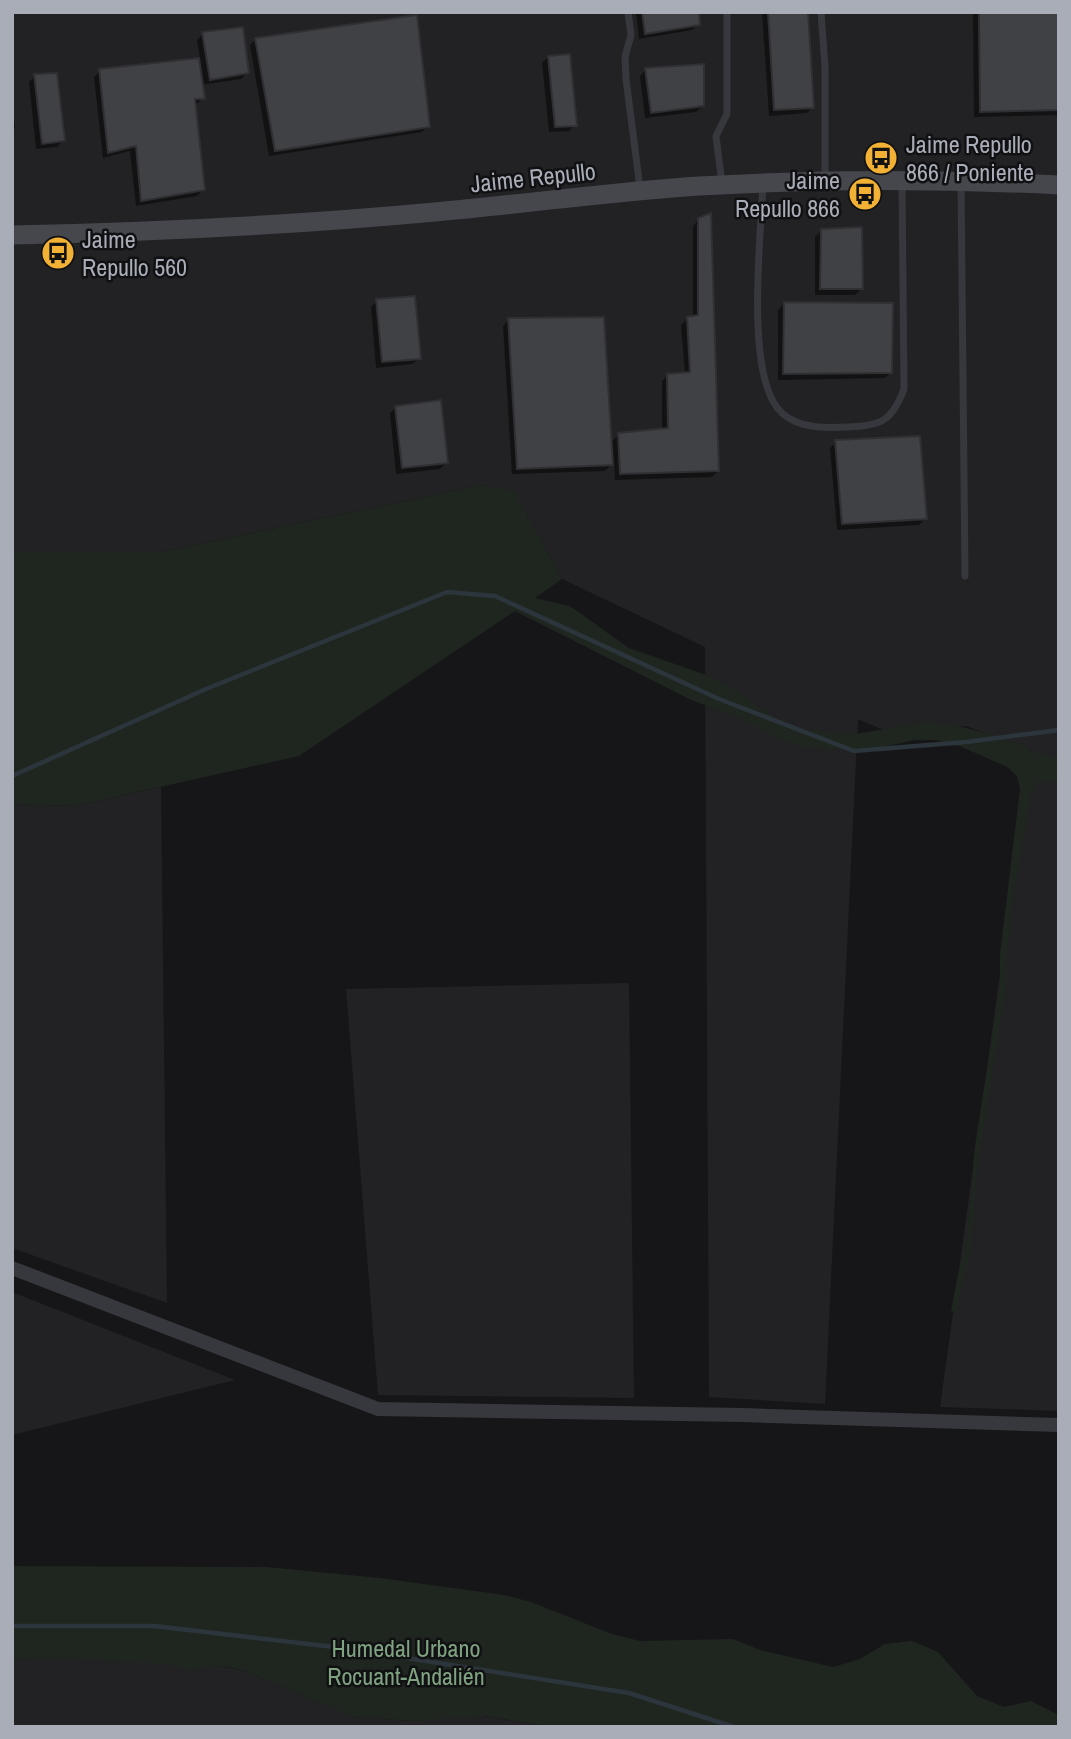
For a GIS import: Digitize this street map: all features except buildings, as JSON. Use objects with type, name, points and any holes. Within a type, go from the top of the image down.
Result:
[{"type":"street","name":"Jaime Repullo","points":[[12,235],[155,231],[341,220],[640,191],[763,183],[961,181],[1059,185]]},
{"type":"street","points":[[12,1268],[378,1409],[742,1415],[1059,1425]]},
{"type":"lane","points":[[628,12],[631,35],[625,57],[626,79],[640,191]]},
{"type":"lane","points":[[722,185],[716,136],[727,114],[727,12]]},
{"type":"lane","points":[[821,12],[825,67],[825,181]]},
{"type":"lane","points":[[763,183],[757,330],[766,388],[782,413],[801,423],[823,428],[870,426],[885,421],[897,408],[904,390],[902,181]]},
{"type":"lane","points":[[961,181],[965,576]]},
{"type":"shaded area","points":[[12,12],[1059,12],[1059,1411],[940,1407],[1031,750],[966,726],[886,731],[858,719],[825,1404],[709,1397],[705,647],[562,579],[514,492],[482,485],[161,552],[12,552]]},
{"type":"shaded area","points":[[161,787],[167,1303],[12,1248],[12,804],[75,806]]},
{"type":"shaded area","points":[[629,983],[634,1398],[378,1395],[346,989]]},
{"type":"shaded area","points":[[12,1292],[235,1380],[12,1435]]},
{"type":"shaded area","points":[[70,1657],[218,1666],[246,1671],[354,1717],[413,1721],[470,1714],[551,1727],[12,1727],[12,1660]]},
{"type":"green space","points":[[482,485],[514,491],[562,579],[535,598],[570,606],[629,648],[712,677],[769,714],[799,729],[850,735],[926,722],[997,736],[1024,746],[1032,752],[1059,757],[1059,782],[1038,781],[1031,793],[1013,901],[1006,986],[978,1164],[971,1248],[956,1312],[951,1311],[966,1247],[975,1146],[1000,986],[1000,954],[1020,789],[1017,776],[1007,767],[962,747],[936,740],[915,740],[869,750],[807,748],[773,736],[738,717],[691,700],[515,611],[299,756],[75,806],[12,804],[12,552],[161,552]]},
{"type":"green space","name":"Humedal Urbano Rocuant-Andalién","points":[[12,1566],[267,1567],[380,1578],[504,1595],[531,1602],[612,1634],[640,1641],[733,1639],[760,1650],[833,1667],[860,1659],[885,1644],[912,1641],[938,1652],[977,1696],[1004,1707],[1031,1701],[1059,1715],[1059,1727],[551,1727],[485,1716],[413,1721],[353,1717],[246,1671],[227,1667],[212,1666],[189,1670],[168,1664],[63,1658],[12,1660]]},
{"type":"waterway","points":[[12,776],[206,689],[447,592],[495,596],[719,699],[854,751],[966,742],[1059,730]]},
{"type":"waterway","points":[[12,1626],[154,1626],[343,1648],[629,1693],[734,1727]]},
{"type":"place","name":"Jaime Repullo 866 / Poniente","points":[[881,158]]},
{"type":"place","name":"Jaime Repullo 866","points":[[865,194]]},
{"type":"place","name":"Jaime Repullo 560","points":[[58,253]]}]
